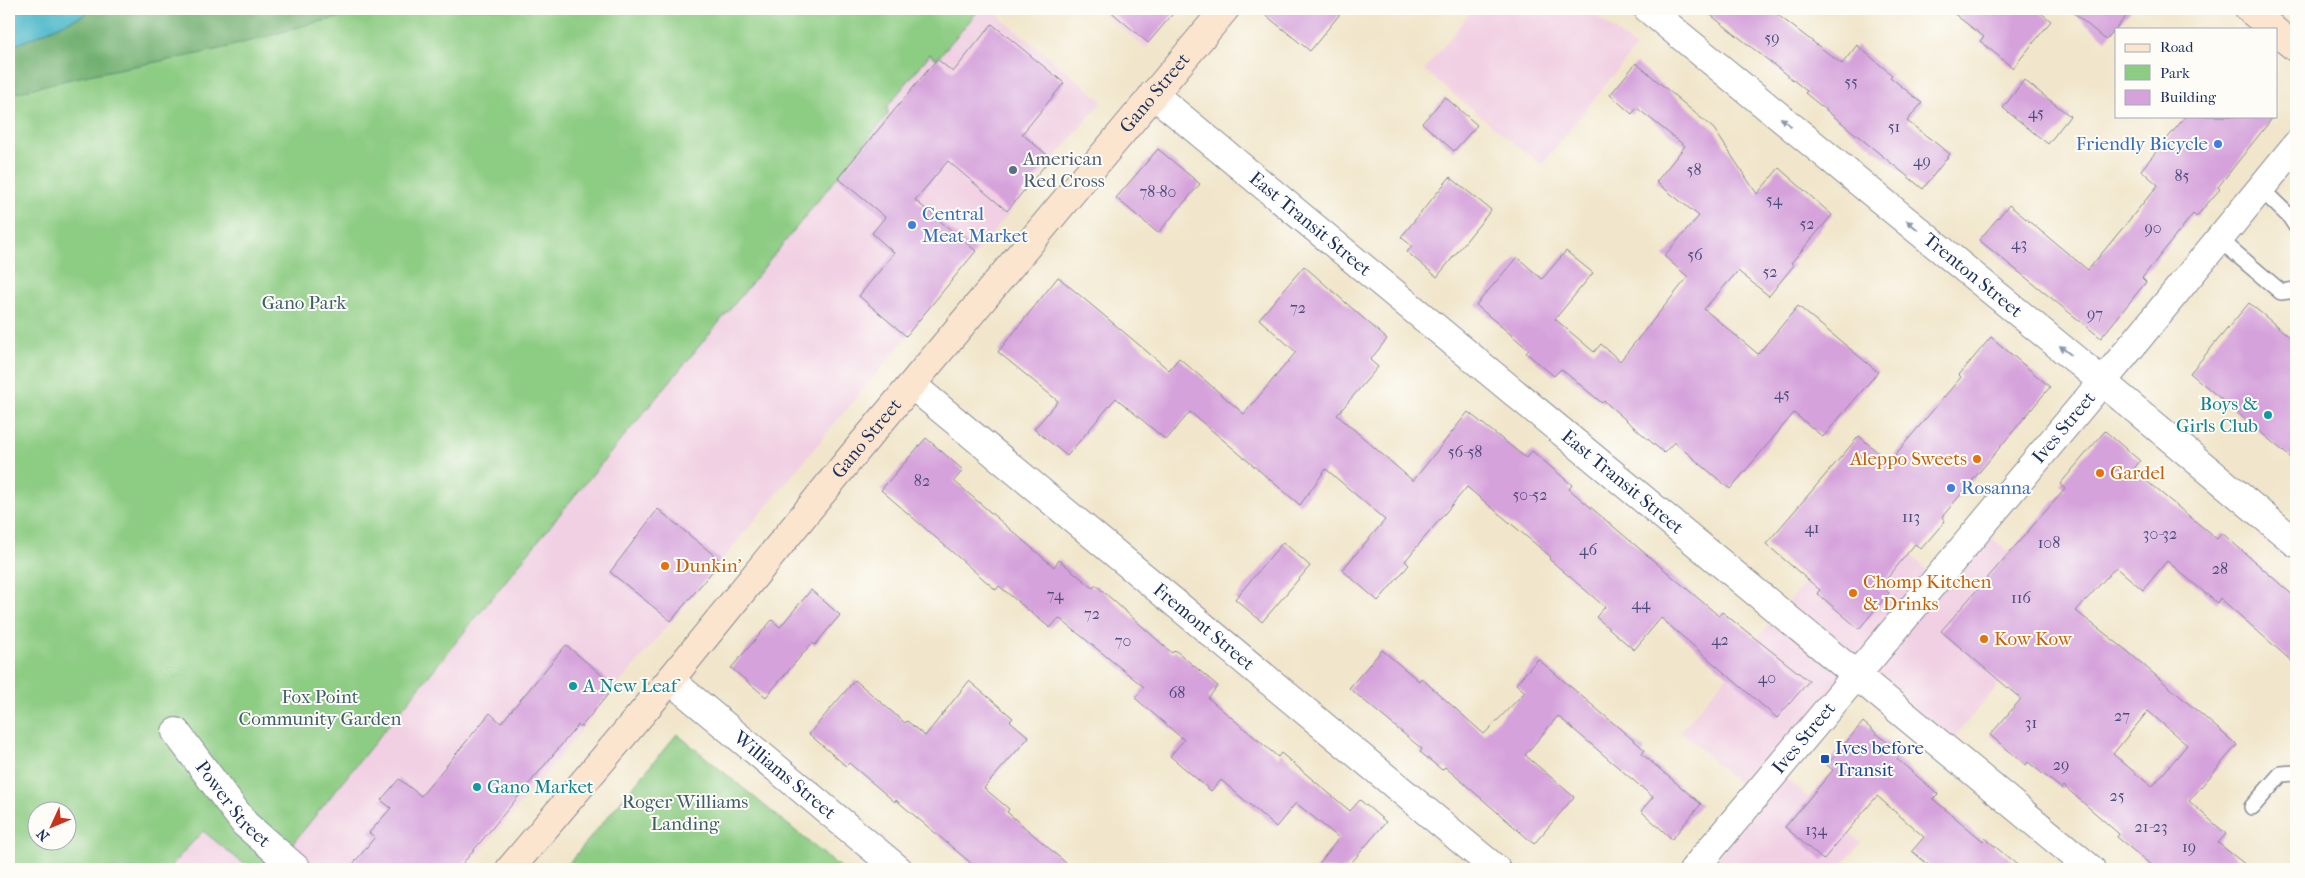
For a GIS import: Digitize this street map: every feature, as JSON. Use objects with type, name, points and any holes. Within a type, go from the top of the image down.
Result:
[{"type":"main road","name":"Gano Street","points":[[510,869],[670,680],[912,385],[1225,9]]},
{"type":"main road","points":[[2248,9],[2272,28]]},
{"type":"main road","points":[[2278,34],[2296,48]]},
{"type":"street","name":"Trenton Street","points":[[1648,9],[2296,544]]},
{"type":"street","name":"East Transit Street","points":[[1153,94],[2091,869]]},
{"type":"street","name":"Ives Street","points":[[1694,869],[2102,382],[2296,145]]},
{"type":"street","name":"Fremont Street","points":[[912,385],[1496,869]]},
{"type":"street","name":"Williams Street","points":[[670,680],[898,869]]},
{"type":"street","name":"Power Street","points":[[176,732],[244,824],[297,869]]},
{"type":"lane","points":[[2261,189],[2296,226]]},
{"type":"lane","points":[[2220,240],[2281,292],[2296,290]]},
{"type":"lane","points":[[2252,807],[2280,774],[2296,773]]},
{"type":"shaded area","points":[[980,9],[990,9],[1102,101],[466,869],[272,869],[577,493],[888,115],[887,107],[930,54],[937,59]]},
{"type":"shaded area","points":[[1098,9],[1179,9],[1146,48]]},
{"type":"shaded area","points":[[1468,9],[1588,9],[1636,47],[1541,165],[1424,70],[1471,12]]},
{"type":"shaded area","points":[[1863,512],[1942,583],[1984,531],[2067,602],[1943,751],[1860,684],[1784,777],[1861,843],[1838,869],[1708,869],[1761,804],[1681,731]]},
{"type":"shaded area","points":[[203,831],[250,869],[168,869]]},
{"type":"green space","name":"Gano Park","points":[[97,9],[980,9],[937,59],[930,54],[887,107],[888,114],[272,869],[250,869],[203,831],[168,869],[9,869],[9,48]]},
{"type":"green space","points":[[97,9],[364,9],[342,17],[189,56],[70,79],[9,95],[9,48]]},
{"type":"green space","name":"Roger Williams Landing","points":[[677,734],[842,869],[564,869]]},
{"type":"water","points":[[9,9],[97,9],[9,48]]},
{"type":"building","points":[[1108,9],[1177,9],[1148,43]]},
{"type":"building","points":[[1258,9],[1344,9],[1310,51]]},
{"type":"building","points":[[1703,9],[1770,9],[1842,64],[1857,45],[1892,75],[1890,77],[1922,103],[1907,121],[1950,154],[1923,189],[1805,93],[1807,91]]},
{"type":"building","points":[[1948,9],[2036,9],[2051,21],[2013,68],[1980,41],[1984,37]]},
{"type":"building","points":[[2069,9],[2132,9],[2106,40]]},
{"type":"building","points":[[992,24],[1064,83],[1022,134],[1051,158],[1007,211],[948,161],[915,200],[976,251],[906,336],[859,296],[894,253],[872,233],[885,217],[838,178],[937,59],[953,72]]},
{"type":"building","points":[[1636,63],[1714,129],[1757,194],[1779,168],[1832,215],[1791,263],[1794,265],[1769,296],[1738,271],[1704,309],[1758,354],[1798,306],[1878,372],[1823,437],[1794,413],[1730,489],[1674,442],[1664,453],[1604,401],[1602,403],[1561,369],[1554,376],[1526,353],[1529,350],[1476,305],[1517,257],[1542,279],[1566,251],[1593,273],[1555,319],[1594,352],[1601,344],[1620,361],[1688,277],[1664,256],[1699,216],[1656,182],[1685,146],[1637,108],[1632,114],[1610,95]]},
{"type":"building","points":[[2024,80],[2070,116],[2048,144],[2003,108]]},
{"type":"building","points":[[1445,97],[1477,125],[1454,151],[1422,123]]},
{"type":"building","points":[[2184,118],[2272,118],[2218,187],[2220,189],[2196,217],[2193,214],[2142,278],[2146,282],[2101,338],[1979,240],[2009,205],[2088,270],[2158,185],[2141,170]]},
{"type":"building","points":[[1158,149],[1200,184],[1158,233],[1116,198]]},
{"type":"building","points":[[1450,177],[1491,210],[1437,277],[1407,252],[1412,246],[1401,237]]},
{"type":"building","points":[[1304,266],[1387,339],[1370,360],[1378,367],[1337,415],[1413,481],[1468,412],[1526,458],[1532,451],[1572,485],[1569,489],[1719,616],[1722,612],[1809,681],[1777,718],[1661,618],[1634,650],[1596,617],[1605,607],[1549,559],[1551,557],[1467,487],[1405,561],[1409,565],[1378,601],[1342,570],[1385,520],[1326,469],[1300,505],[1190,412],[1166,440],[1116,398],[1067,456],[1034,429],[1058,401],[998,352],[1058,277],[1169,370],[1179,358],[1244,414],[1296,352],[1259,319]]},
{"type":"building","name":"Boys & Girls Club","points":[[2249,303],[2296,342],[2296,462],[2190,373]]},
{"type":"building","points":[[1991,337],[2050,387],[1942,517],[1945,521],[1921,549],[1915,544],[1881,586],[1889,593],[1859,629],[1817,593],[1820,590],[1766,544],[1859,436],[1889,462],[1961,377],[1959,375]]},
{"type":"building","points":[[2105,431],[2140,461],[2133,470],[2217,539],[2222,533],[2296,598],[2296,665],[2220,598],[2217,603],[2167,561],[2143,590],[2116,567],[2076,611],[2126,650],[2237,745],[2189,801],[2226,834],[2218,843],[2251,869],[2156,869],[2117,837],[2119,834],[2064,786],[2062,789],[2028,762],[2026,765],[1990,735],[2021,699],[1941,631],[2065,489],[2060,484]],"holes":[[[2148,711],[2187,745],[2152,787],[2113,754]]]},
{"type":"building","points":[[926,438],[963,470],[954,481],[1054,567],[1059,560],[1093,588],[1096,585],[1172,653],[1175,650],[1218,686],[1208,698],[1278,757],[1281,753],[1350,811],[1360,800],[1386,822],[1346,869],[1315,869],[1339,838],[1296,803],[1276,827],[1221,780],[1211,791],[1170,756],[1184,740],[1135,698],[1144,687],[1059,618],[1050,628],[999,586],[996,590],[881,490]]},
{"type":"building","name":"Dunkin'","points":[[658,509],[721,561],[671,621],[610,572]]},
{"type":"building","points":[[1283,542],[1310,566],[1262,622],[1235,599]]},
{"type":"building","points":[[811,590],[840,615],[815,645],[812,643],[766,697],[731,668],[772,620],[780,627]]},
{"type":"building","points":[[566,645],[615,686],[580,728],[578,725],[458,869],[349,869],[375,837],[369,833],[391,808],[381,800],[399,779],[421,796],[490,713],[501,723]]},
{"type":"building","points":[[1382,650],[1419,681],[1421,678],[1484,734],[1525,692],[1516,684],[1538,659],[1645,750],[1642,754],[1701,804],[1672,839],[1641,811],[1653,797],[1558,716],[1525,755],[1574,797],[1534,844],[1445,767],[1442,770],[1420,752],[1422,749],[1349,688]]},
{"type":"building","points":[[855,680],[905,723],[907,721],[925,736],[969,681],[1013,718],[1010,721],[1029,737],[984,788],[1009,809],[1007,812],[1073,869],[978,869],[896,800],[895,802],[849,763],[846,766],[809,734]]},
{"type":"building","points":[[1863,722],[1901,754],[1897,759],[1938,794],[1933,799],[1983,841],[1985,838],[2022,869],[1933,869],[1912,851],[1924,837],[1877,796],[1823,860],[1785,827],[1833,770],[1827,765]]},
{"type":"place","name":"Friendly Bicycle","points":[[2218,144]]},
{"type":"place","name":"American Red Cross","points":[[1013,170]]},
{"type":"place","name":"Central Meat Market","points":[[912,225]]},
{"type":"place","name":"Boys & Girls Club","points":[[2268,415]]},
{"type":"place","name":"Aleppo Sweets","points":[[1977,459]]},
{"type":"place","name":"Gardel","points":[[2100,473]]},
{"type":"place","name":"Rosanna","points":[[1951,488]]},
{"type":"place","name":"Dunkin'","points":[[665,566]]},
{"type":"place","name":"Chomp Kitchen & Drinks","points":[[1853,593]]},
{"type":"place","name":"Kow Kow","points":[[1984,639]]},
{"type":"place","name":"A New Leaf","points":[[573,686]]},
{"type":"place","name":"Ives before Transit","points":[[1825,759]]},
{"type":"place","name":"Gano Market","points":[[477,787]]},
{"type":"park label","name":"Fox Point Community Garden","points":[[320,708]]}]
